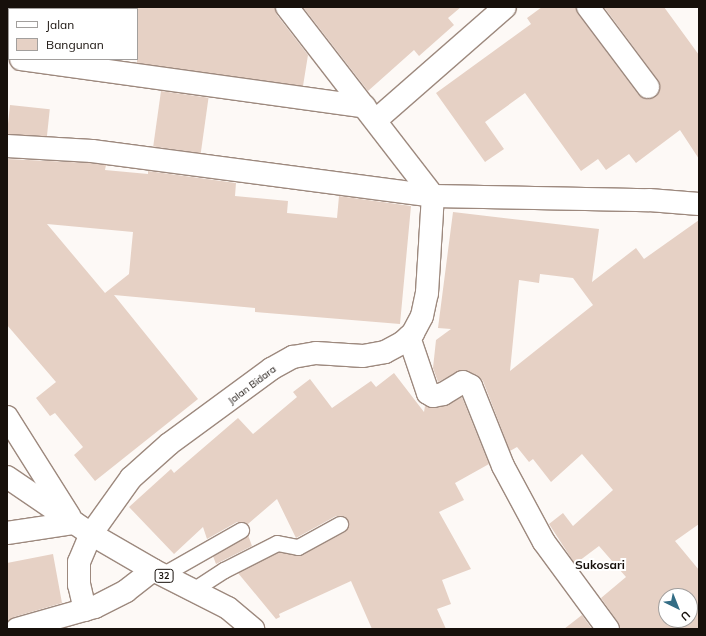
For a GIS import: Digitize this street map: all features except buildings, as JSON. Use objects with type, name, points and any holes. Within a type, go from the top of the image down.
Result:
[{"type":"main road","points":[[287,7],[371,113],[433,196]]},
{"type":"main road","points":[[27,60],[371,113],[505,7]]},
{"type":"main road","points":[[588,7],[648,87]]},
{"type":"main road","points":[[7,146],[92,151],[433,196],[697,202]]},
{"type":"main road","name":"Jalan Bidara","points":[[86,610],[79,585],[79,562],[83,528],[131,478],[169,444],[271,369],[293,357],[316,353],[363,356],[384,352],[409,336],[422,316],[427,293],[433,196]]},
{"type":"main road","points":[[409,336],[428,393],[432,396],[443,394],[463,382],[471,386],[503,466],[544,542],[608,629]]},
{"type":"main road","name":"32","points":[[7,417],[83,528]]},
{"type":"main road","name":"32","points":[[7,477],[83,528],[158,573],[228,608],[253,629]]},
{"type":"main road","points":[[7,533],[83,528]]},
{"type":"main road","points":[[17,629],[86,610],[126,591],[158,573]]},
{"type":"lane","points":[[193,590],[224,570],[277,543],[298,547],[340,524]]},
{"type":"lane","points":[[158,573],[242,530]]},
{"type":"district","name":"Sukosari","points":[[600,565]]}]
